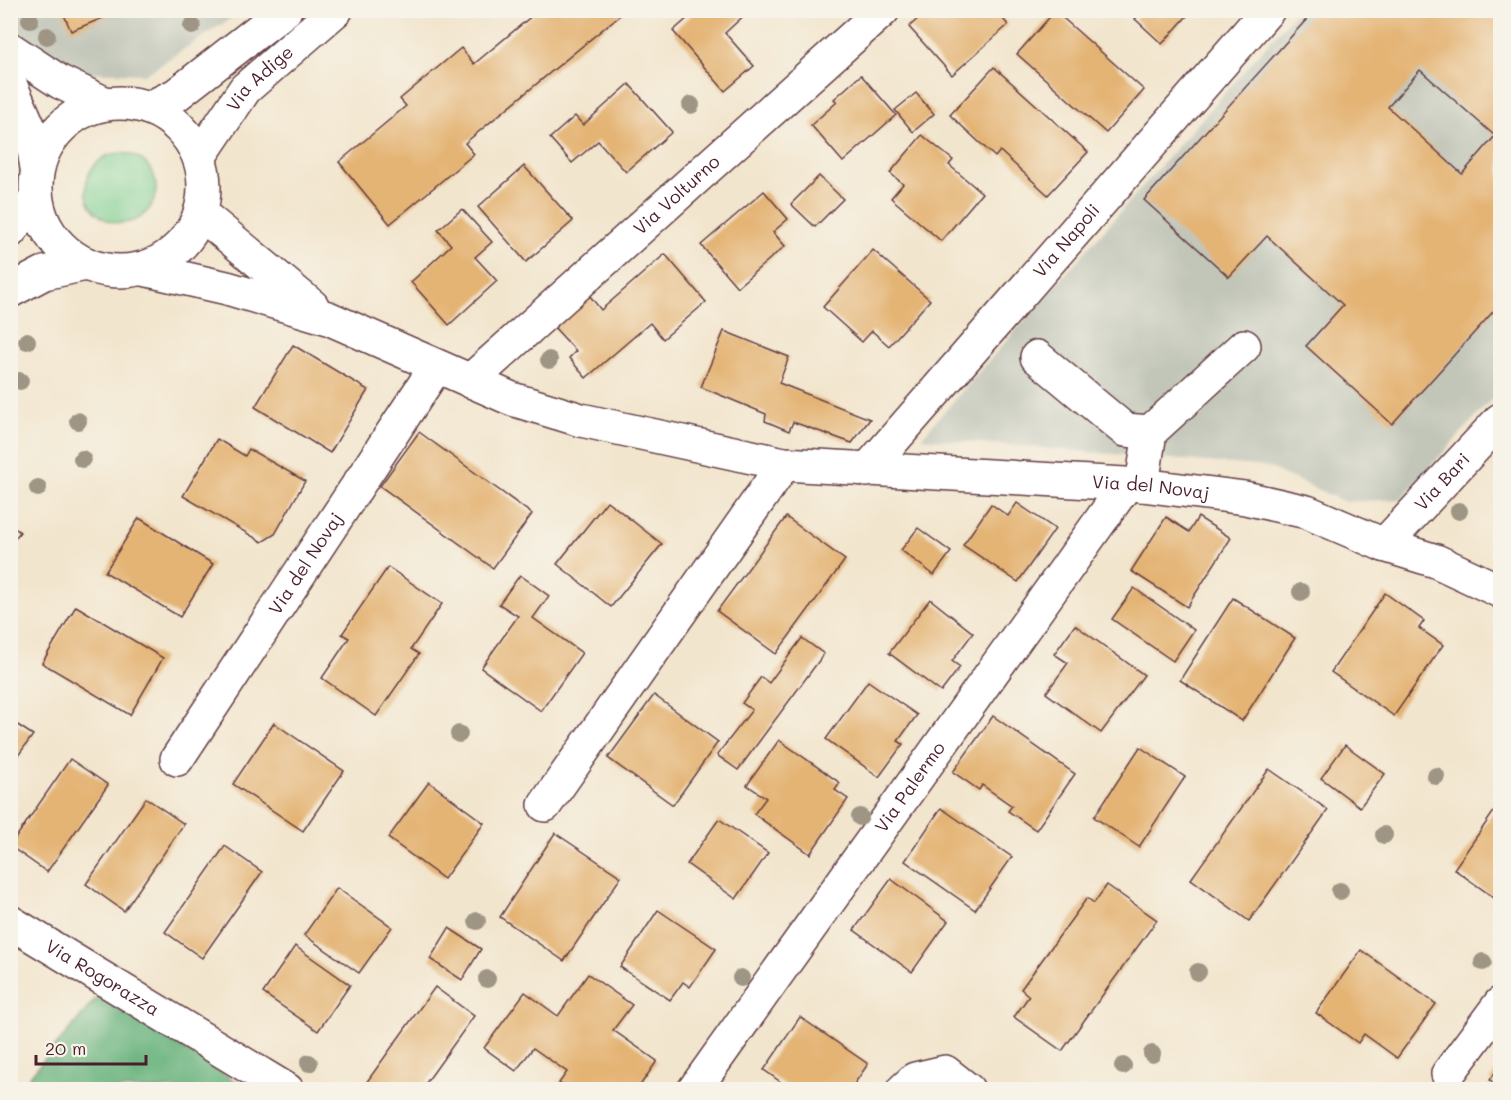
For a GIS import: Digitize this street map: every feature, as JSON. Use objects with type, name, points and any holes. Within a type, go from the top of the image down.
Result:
[{"type":"street","name":"Via Adige","points":[[150,108],[176,95],[285,10]]},
{"type":"street","name":"Via Adige","points":[[199,158],[245,89],[336,10]]},
{"type":"street","name":"Via Volturno","points":[[470,381],[883,10]]},
{"type":"street","name":"Via Napoli","points":[[867,470],[1268,10]]},
{"type":"street","points":[[10,50],[60,82],[106,104]]},
{"type":"street","points":[[10,84],[31,132],[37,183],[44,225],[62,248],[86,264],[114,271],[143,268],[168,256],[188,237],[200,213],[204,185],[199,158],[187,137],[171,120],[150,108],[128,104],[106,104],[75,115],[51,138],[37,183],[10,231]]},
{"type":"street","name":"Via del Novaj","points":[[200,213],[328,318]]},
{"type":"street","points":[[10,291],[44,273],[86,264]]},
{"type":"street","name":"Via del Novaj","points":[[143,268],[227,288],[328,318],[436,368],[512,399],[581,420],[784,464],[1134,485],[1245,498],[1307,512],[1384,544],[1436,561],[1500,591]]},
{"type":"street","points":[[1134,485],[1150,432],[1244,346]]},
{"type":"street","points":[[1037,357],[1125,430],[1150,432]]},
{"type":"street","name":"Via del Novaj","points":[[177,759],[436,368]]},
{"type":"street","name":"Via Bari","points":[[1384,544],[1500,420]]},
{"type":"street","points":[[545,805],[784,464]]},
{"type":"street","name":"Via Palermo","points":[[694,1089],[1134,485]]},
{"type":"street","name":"Via Rogorazza","points":[[10,922],[287,1089]]},
{"type":"street","points":[[1448,1074],[1500,1004]]},
{"type":"street","points":[[903,1089],[915,1079],[945,1072],[968,1089]]},
{"type":"shaded area","points":[[10,11],[242,11],[146,74],[84,72],[55,60],[11,25]]},
{"type":"shaded area","points":[[1297,11],[1500,11],[1500,390],[1401,499],[1345,502],[1268,467],[921,438]]},
{"type":"green space","points":[[128,153],[141,159],[150,168],[154,174],[156,188],[154,202],[146,213],[135,221],[114,223],[96,213],[88,202],[86,181],[96,163],[107,155]]},
{"type":"green space","points":[[98,996],[248,1089],[19,1089]]},
{"type":"building","points":[[62,10],[120,10],[120,11],[71,31]]},
{"type":"building","points":[[539,10],[626,10],[465,143],[474,154],[390,224],[339,162],[406,106],[400,99],[461,48],[474,64]]},
{"type":"building","points":[[697,10],[750,10],[725,33],[754,66],[725,91],[673,31]]},
{"type":"building","points":[[927,10],[996,10],[1008,25],[952,75],[909,27]]},
{"type":"building","points":[[1143,10],[1181,10],[1187,16],[1162,44],[1135,19]]},
{"type":"building","points":[[1315,10],[1500,10],[1500,304],[1392,424],[1306,346],[1343,305],[1267,236],[1229,277],[1144,200]],"holes":[[[1420,70],[1495,136],[1462,174],[1388,107]]]},
{"type":"building","points":[[1055,11],[1144,90],[1106,133],[1017,54]]},
{"type":"building","points":[[994,67],[1088,152],[1048,195],[1000,151],[995,157],[950,115]]},
{"type":"building","points":[[861,75],[896,115],[843,162],[811,125],[837,102],[834,99]]},
{"type":"building","points":[[629,84],[672,132],[626,172],[598,141],[572,163],[550,138],[575,116],[583,125]]},
{"type":"building","points":[[916,93],[934,114],[913,132],[895,110]]},
{"type":"building","points":[[922,135],[953,160],[949,165],[982,193],[941,241],[891,198],[903,184],[890,173]]},
{"type":"building","points":[[524,166],[573,221],[526,262],[478,207]]},
{"type":"building","points":[[819,176],[843,199],[815,227],[791,204]]},
{"type":"building","points":[[764,191],[788,219],[773,232],[785,246],[737,287],[701,245]]},
{"type":"building","points":[[462,209],[492,242],[475,257],[497,281],[449,325],[411,282],[451,245],[438,230]]},
{"type":"building","points":[[873,250],[930,300],[889,346],[872,331],[862,342],[823,307]]},
{"type":"building","points":[[665,254],[706,302],[663,339],[650,323],[586,378],[569,358],[576,351],[554,327],[590,296],[601,310]]},
{"type":"building","points":[[724,331],[789,357],[779,383],[870,419],[852,443],[793,422],[789,431],[765,421],[766,414],[701,387]]},
{"type":"building","points":[[293,345],[368,390],[330,453],[255,407]]},
{"type":"building","points":[[419,432],[532,514],[493,568],[380,486]]},
{"type":"building","points":[[217,439],[245,456],[249,449],[305,481],[275,534],[262,542],[183,496]]},
{"type":"building","points":[[607,501],[662,544],[611,607],[557,564]]},
{"type":"building","points":[[1017,503],[1055,529],[1018,582],[963,545],[991,504],[1008,516]]},
{"type":"building","points":[[786,517],[845,560],[776,654],[717,611]]},
{"type":"building","points":[[1166,517],[1189,532],[1198,517],[1231,538],[1187,607],[1131,571]]},
{"type":"building","points":[[139,518],[213,564],[180,617],[105,572]]},
{"type":"building","points":[[10,525],[20,532],[10,545]]},
{"type":"building","points":[[918,528],[951,552],[934,575],[901,550]]},
{"type":"building","points":[[388,567],[442,604],[411,649],[419,654],[376,716],[322,678],[349,638],[342,634]]},
{"type":"building","points":[[520,575],[549,596],[533,618],[582,653],[541,711],[481,668],[518,616],[499,604]]},
{"type":"building","points":[[1134,588],[1194,630],[1173,661],[1112,619]]},
{"type":"building","points":[[1385,593],[1424,621],[1419,628],[1443,645],[1394,716],[1331,672]]},
{"type":"building","points":[[1233,598],[1295,638],[1242,721],[1180,680]]},
{"type":"building","points":[[930,599],[973,633],[952,661],[960,667],[941,692],[889,653]]},
{"type":"building","points":[[76,606],[163,658],[130,715],[42,663]]},
{"type":"building","points":[[1075,625],[1144,675],[1101,733],[1046,693],[1068,663],[1054,654]]},
{"type":"building","points":[[802,638],[824,654],[738,770],[717,755],[752,710],[742,703],[761,677],[769,683]]},
{"type":"building","points":[[868,681],[917,715],[898,741],[903,744],[879,777],[826,739]]},
{"type":"building","points":[[654,695],[718,742],[673,805],[608,758]]},
{"type":"building","points":[[993,716],[1075,774],[1036,830],[1008,811],[1012,806],[982,785],[979,790],[953,772]]},
{"type":"building","points":[[10,720],[33,735],[10,767]]},
{"type":"building","points":[[274,723],[344,771],[303,831],[233,784]]},
{"type":"building","points":[[779,740],[840,783],[835,790],[848,799],[810,854],[754,814],[766,798],[747,785]]},
{"type":"building","points":[[1345,745],[1385,774],[1360,807],[1321,778]]},
{"type":"building","points":[[1140,747],[1185,777],[1139,847],[1094,817]]},
{"type":"building","points":[[70,759],[108,785],[47,872],[10,846]]},
{"type":"building","points":[[1269,769],[1328,810],[1249,921],[1191,879]]},
{"type":"building","points":[[429,782],[484,823],[444,879],[388,838]]},
{"type":"building","points":[[146,798],[184,824],[124,911],[86,884]]},
{"type":"building","points":[[1497,807],[1500,809],[1500,902],[1454,869]]},
{"type":"building","points":[[941,808],[1012,857],[975,910],[905,861]]},
{"type":"building","points":[[719,819],[768,853],[736,899],[687,864]]},
{"type":"building","points":[[555,833],[621,877],[564,961],[500,917]]},
{"type":"building","points":[[225,846],[262,872],[202,958],[165,932]]},
{"type":"building","points":[[891,879],[948,921],[912,972],[854,930]]},
{"type":"building","points":[[1107,885],[1157,920],[1062,1051],[1014,1017],[1029,996],[1021,989],[1087,898],[1094,903]]},
{"type":"building","points":[[337,888],[392,927],[359,973],[304,935]]},
{"type":"building","points":[[658,910],[716,949],[690,987],[683,982],[670,1000],[620,967]]},
{"type":"building","points":[[449,928],[481,949],[462,980],[430,959]]},
{"type":"building","points":[[295,946],[350,985],[318,1031],[263,993]]},
{"type":"building","points":[[1361,950],[1436,1004],[1397,1058],[1364,1034],[1358,1043],[1316,1013]]},
{"type":"building","points":[[588,974],[632,1005],[613,1030],[657,1061],[637,1090],[569,1090],[559,1083],[567,1072],[533,1048],[516,1071],[484,1048],[525,992],[558,1016]]},
{"type":"building","points":[[435,987],[474,1016],[421,1090],[361,1090]]},
{"type":"building","points":[[800,1017],[868,1064],[850,1090],[792,1090],[764,1070]]},
{"type":"building","points":[[1500,1065],[1500,1087],[1490,1080]]}]
